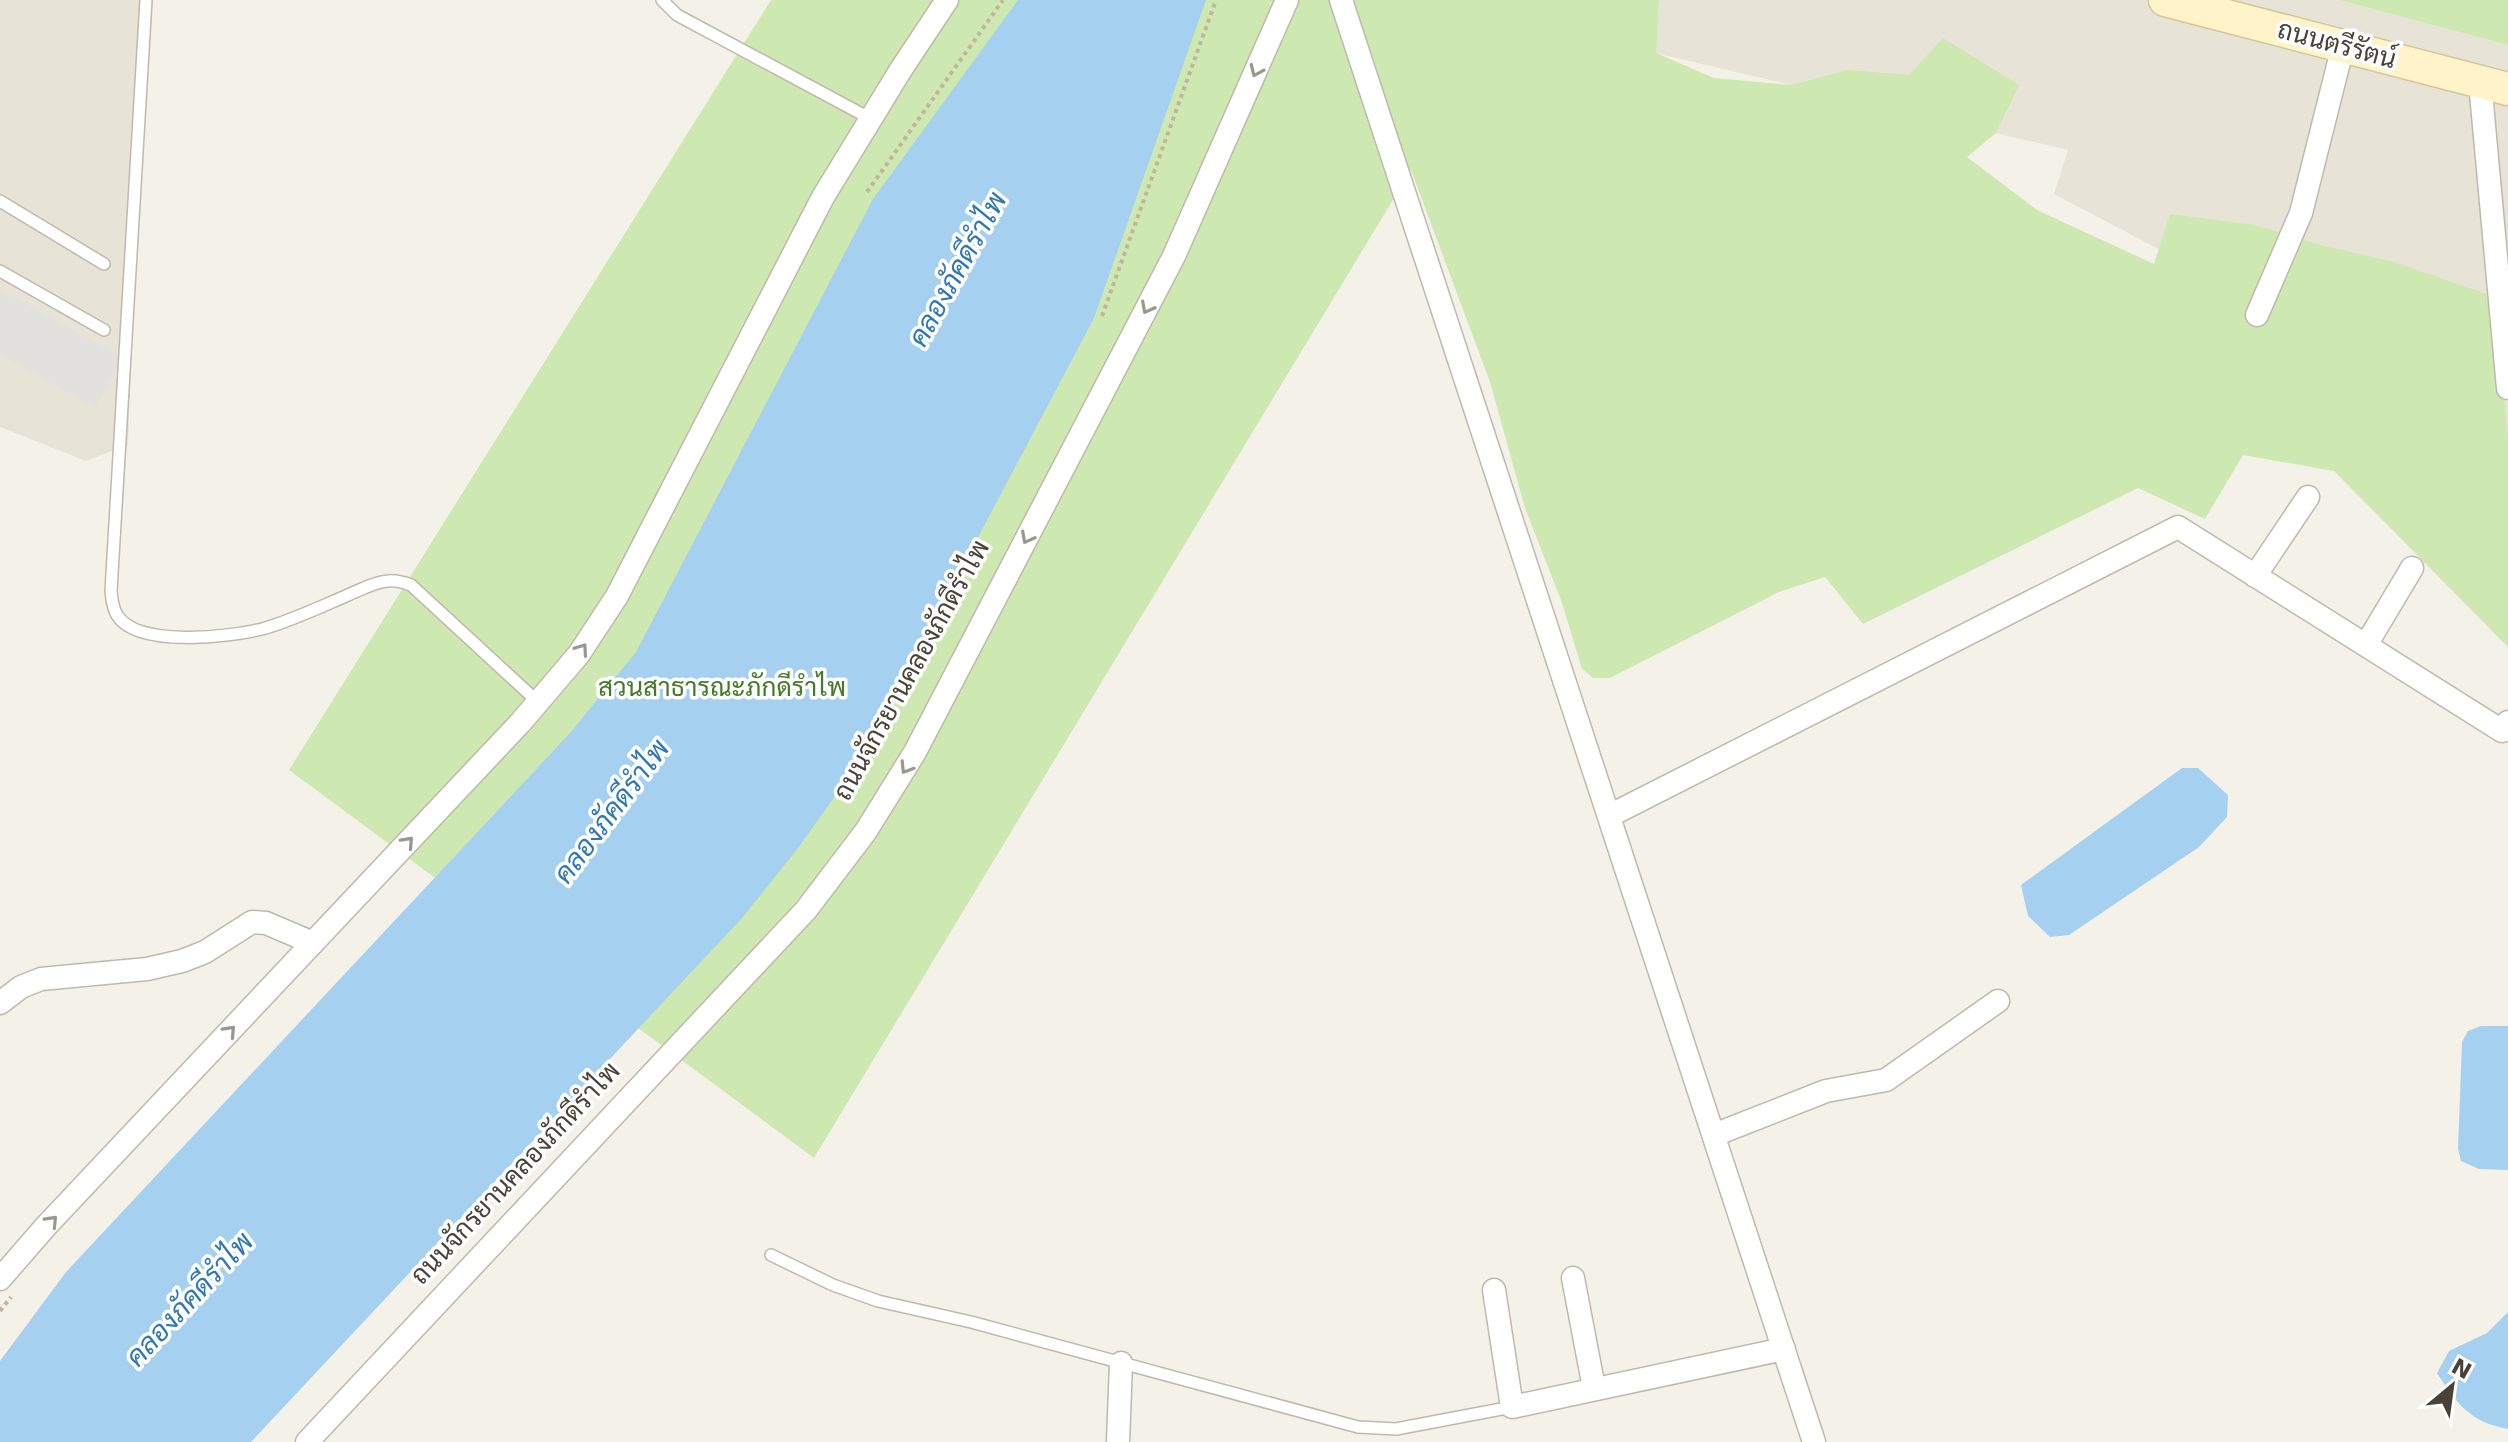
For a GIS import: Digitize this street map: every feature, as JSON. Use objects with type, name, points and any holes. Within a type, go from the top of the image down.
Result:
[{"type":"main road","name":"ถนนตรีรัตน์","points":[[2165,0],[2494,85]]},
{"type":"street","points":[[0,1279],[47,1225],[538,702],[579,654],[617,596],[823,197],[947,0]]},
{"type":"street","points":[[307,1442],[806,910],[866,831],[915,752],[1174,256],[1287,0]]},
{"type":"street","points":[[1341,0],[1814,1442]]},
{"type":"street","points":[[2257,315],[2301,213],[2343,46]]},
{"type":"street","points":[[2494,85],[2508,388]]},
{"type":"street","points":[[2255,576],[2308,497]]},
{"type":"street","points":[[1609,816],[2178,527],[2502,731],[2508,722]]},
{"type":"street","points":[[2366,645],[2412,568]]},
{"type":"street","points":[[0,1003],[21,987],[41,979],[147,969],[182,961],[205,952],[252,922],[266,923],[313,943]]},
{"type":"street","points":[[1714,1135],[1826,1091],[1886,1080],[1998,1001]]},
{"type":"street","points":[[1573,1278],[1594,1388]]},
{"type":"street","points":[[1494,1290],[1512,1407],[1784,1349]]},
{"type":"street","points":[[1118,1442],[1121,1363]]},
{"type":"lane","points":[[146,0],[111,591],[112,604],[118,617],[131,628],[163,636],[230,636],[265,628],[367,587],[398,580],[411,585],[538,702]]},
{"type":"lane","points":[[662,0],[677,15],[871,119]]},
{"type":"lane","points":[[0,201],[104,264]]},
{"type":"lane","points":[[0,271],[104,330]]},
{"type":"lane","points":[[771,1255],[867,1298],[971,1322],[1378,1430],[1412,1427],[1512,1407]]},
{"type":"path","points":[[867,192],[1003,0]]},
{"type":"path","points":[[1102,316],[1216,0]]},
{"type":"shaded area","points":[[0,0],[145,0],[128,445],[86,461],[0,427]]},
{"type":"shaded area","points":[[1659,0],[2339,0],[2508,45],[2508,459],[2263,304],[2054,194],[2068,150],[1655,53]]},
{"type":"shaded area","points":[[0,289],[123,358],[95,408],[0,354]]},
{"type":"green space","name":"สวนสาธารณะภักดีรำไพ","points":[[771,0],[1659,0],[1656,53],[1714,78],[1791,85],[1848,70],[1909,75],[1943,38],[2019,85],[1996,133],[1967,157],[2037,210],[2154,264],[2170,214],[2255,225],[2317,244],[2394,262],[2493,296],[2508,435],[2508,647],[2334,471],[2243,455],[2205,519],[2138,488],[1863,624],[1825,577],[1779,592],[1610,678],[1593,678],[1582,669],[1562,603],[1525,508],[1490,382],[1411,170],[814,1158],[289,770]]},
{"type":"green space","points":[[2339,0],[2508,0],[2508,45]]},
{"type":"water","name":"คลองภัคดีรำไพ","points":[[1018,0],[1206,0],[1094,318],[858,764],[798,848],[742,918],[251,1442],[0,1442],[0,1361],[66,1272],[570,733],[636,652],[873,199]]},
{"type":"water","points":[[2182,768],[2198,768],[2228,795],[2227,817],[2199,847],[2069,935],[2050,937],[2028,916],[2021,885]]},
{"type":"water","points":[[2481,1026],[2508,1026],[2508,1170],[2479,1169],[2461,1161],[2458,1149],[2462,1042],[2468,1031]]},
{"type":"water","points":[[2508,1312],[2508,1429],[2484,1422],[2466,1410],[2437,1373],[2449,1351],[2487,1333]]}]
